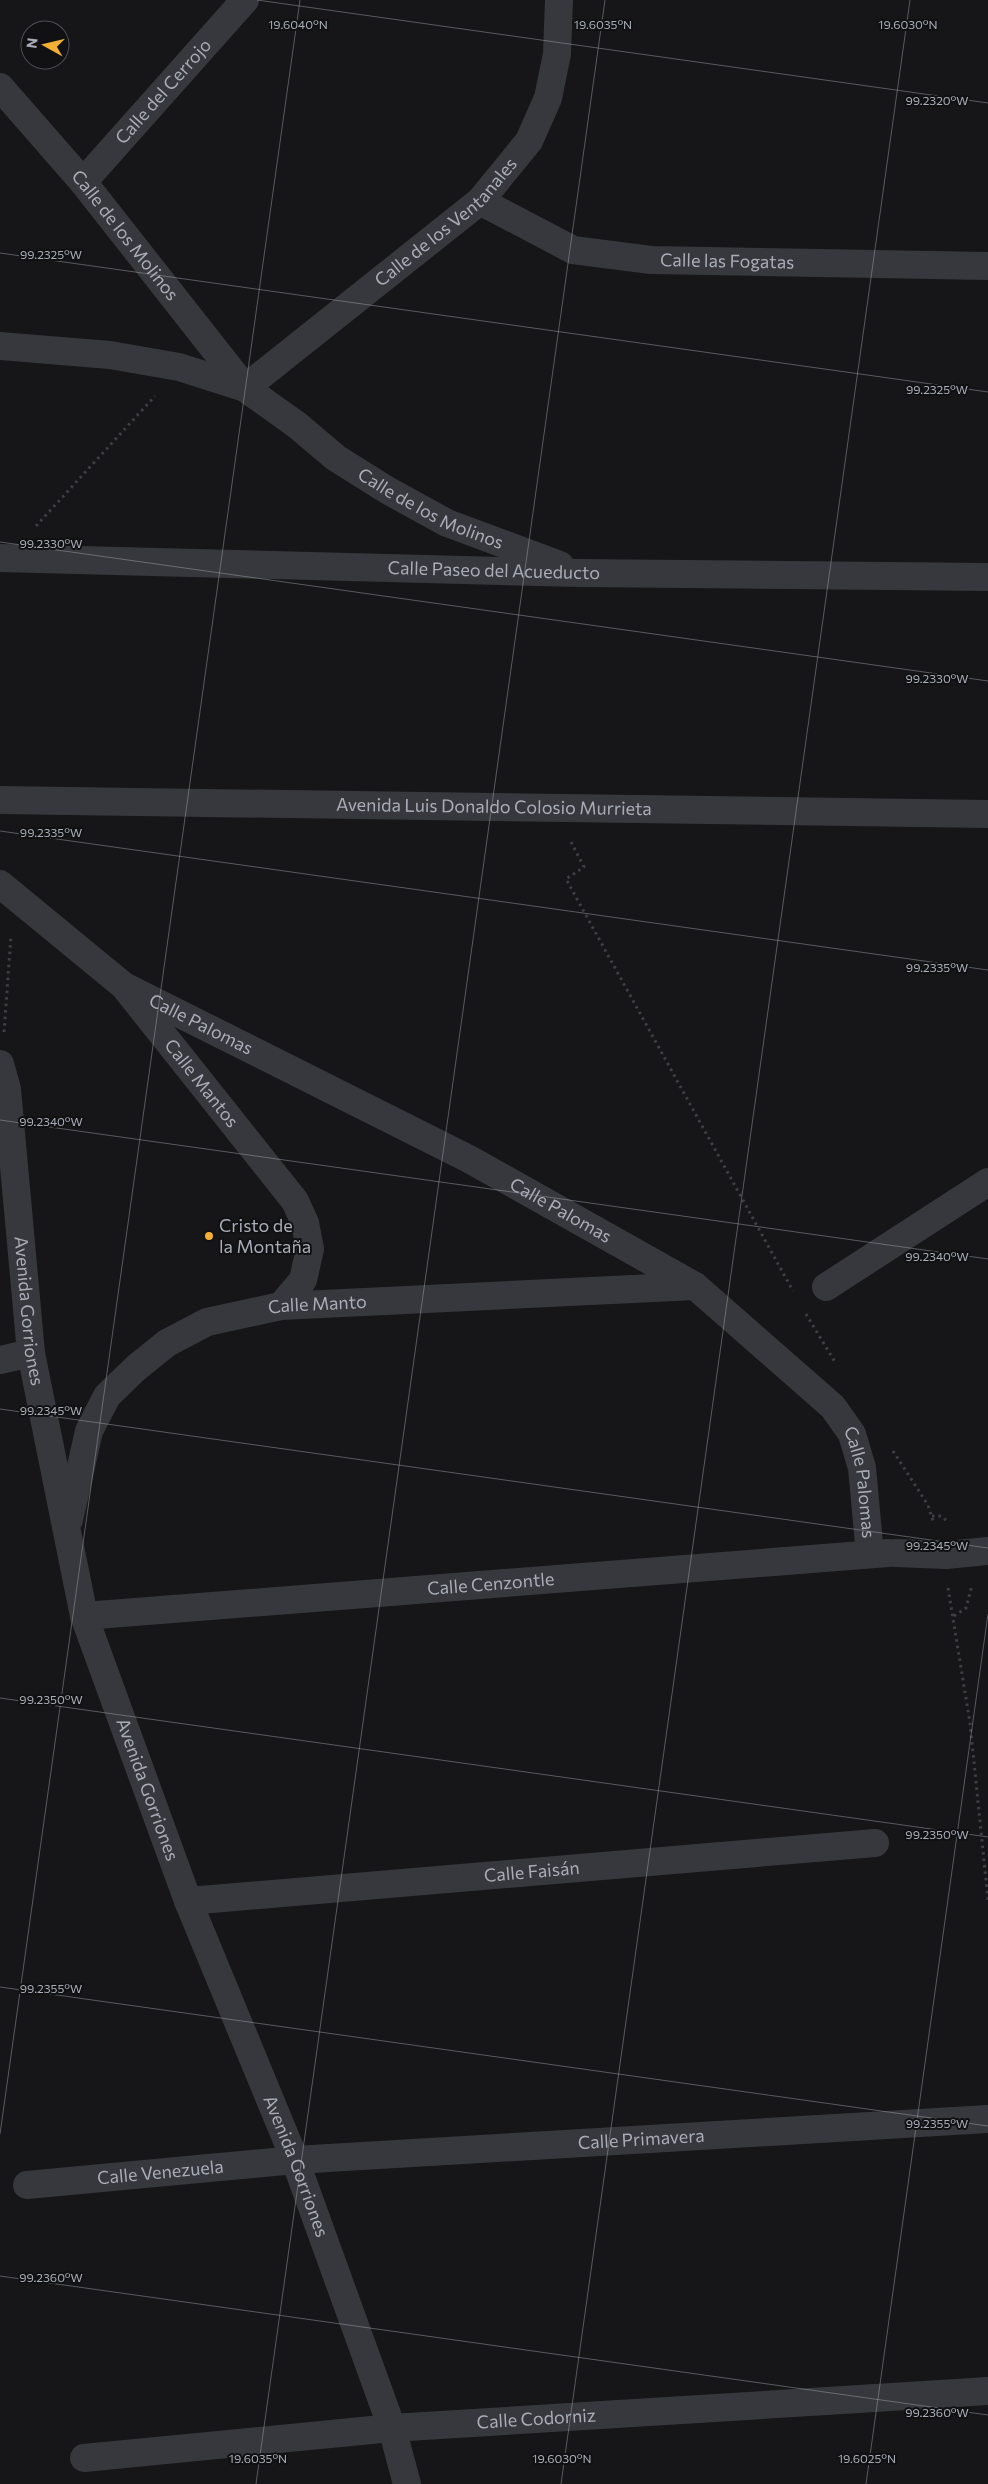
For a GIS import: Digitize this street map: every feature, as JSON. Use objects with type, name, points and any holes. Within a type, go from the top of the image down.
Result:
[{"type":"street","name":"Calle del Cerrojo","points":[[83,182],[245,0]]},
{"type":"street","name":"Calle de los Ventanales","points":[[245,388],[480,201],[529,141],[548,98],[557,54],[559,0]]},
{"type":"street","name":"Calle de los Molinos","points":[[0,87],[83,182],[245,388],[297,425],[343,462],[447,523],[580,572]]},
{"type":"street","name":"Calle las Fogatas","points":[[480,201],[573,250],[651,260],[988,266]]},
{"type":"street","name":"Calle de los Molinos","points":[[0,346],[110,354],[179,367],[245,388]]},
{"type":"street","points":[[469,570],[486,557],[488,549],[481,536]]},
{"type":"street","name":"Calle Paseo del Acueducto","points":[[0,558],[469,570],[988,577]]},
{"type":"street","name":"Avenida Luis Donaldo Colosio Murrieta","points":[[0,800],[988,814]]},
{"type":"street","name":"Calle Mantos","points":[[7,890],[124,986],[295,1201],[306,1224],[310,1249],[303,1280],[281,1306]]},
{"type":"street","name":"Calle Palomas","points":[[124,986],[469,1159],[695,1286],[834,1407],[852,1434],[883,1553]]},
{"type":"street","name":"Avenida Gorriones","points":[[1,1065],[8,1098],[31,1353],[84,1616],[188,1901],[295,2160],[392,2428],[407,2484]]},
{"type":"street","points":[[826,1287],[988,1182]]},
{"type":"street","name":"Calle Manto","points":[[67,1530],[88,1430],[108,1396],[136,1368],[167,1343],[207,1322],[281,1306],[695,1286]]},
{"type":"street","points":[[0,1360],[31,1353]]},
{"type":"street","name":"Calle Cenzontle","points":[[84,1616],[883,1553],[946,1554],[988,1551]]},
{"type":"street","name":"Calle Faisán","points":[[188,1901],[875,1843]]},
{"type":"street","name":"Calle Primavera","points":[[295,2160],[988,2119]]},
{"type":"street","name":"Calle Venezuela","points":[[27,2185],[295,2160]]},
{"type":"street","name":"Calle Codorniz","points":[[84,2458],[392,2428],[988,2391]]},
{"type":"path","points":[[34,528],[158,392]]},
{"type":"path","points":[[553,808],[584,867],[566,879],[794,1293]]},
{"type":"path","points":[[1,1065],[7,890]]},
{"type":"path","points":[[804,1310],[840,1369]]},
{"type":"path","points":[[888,1444],[928,1505],[934,1524]]},
{"type":"path","points":[[947,1586],[970,1723],[988,1900]]},
{"type":"place","name":"Cristo de la Montaña","points":[[209,1236]]}]
